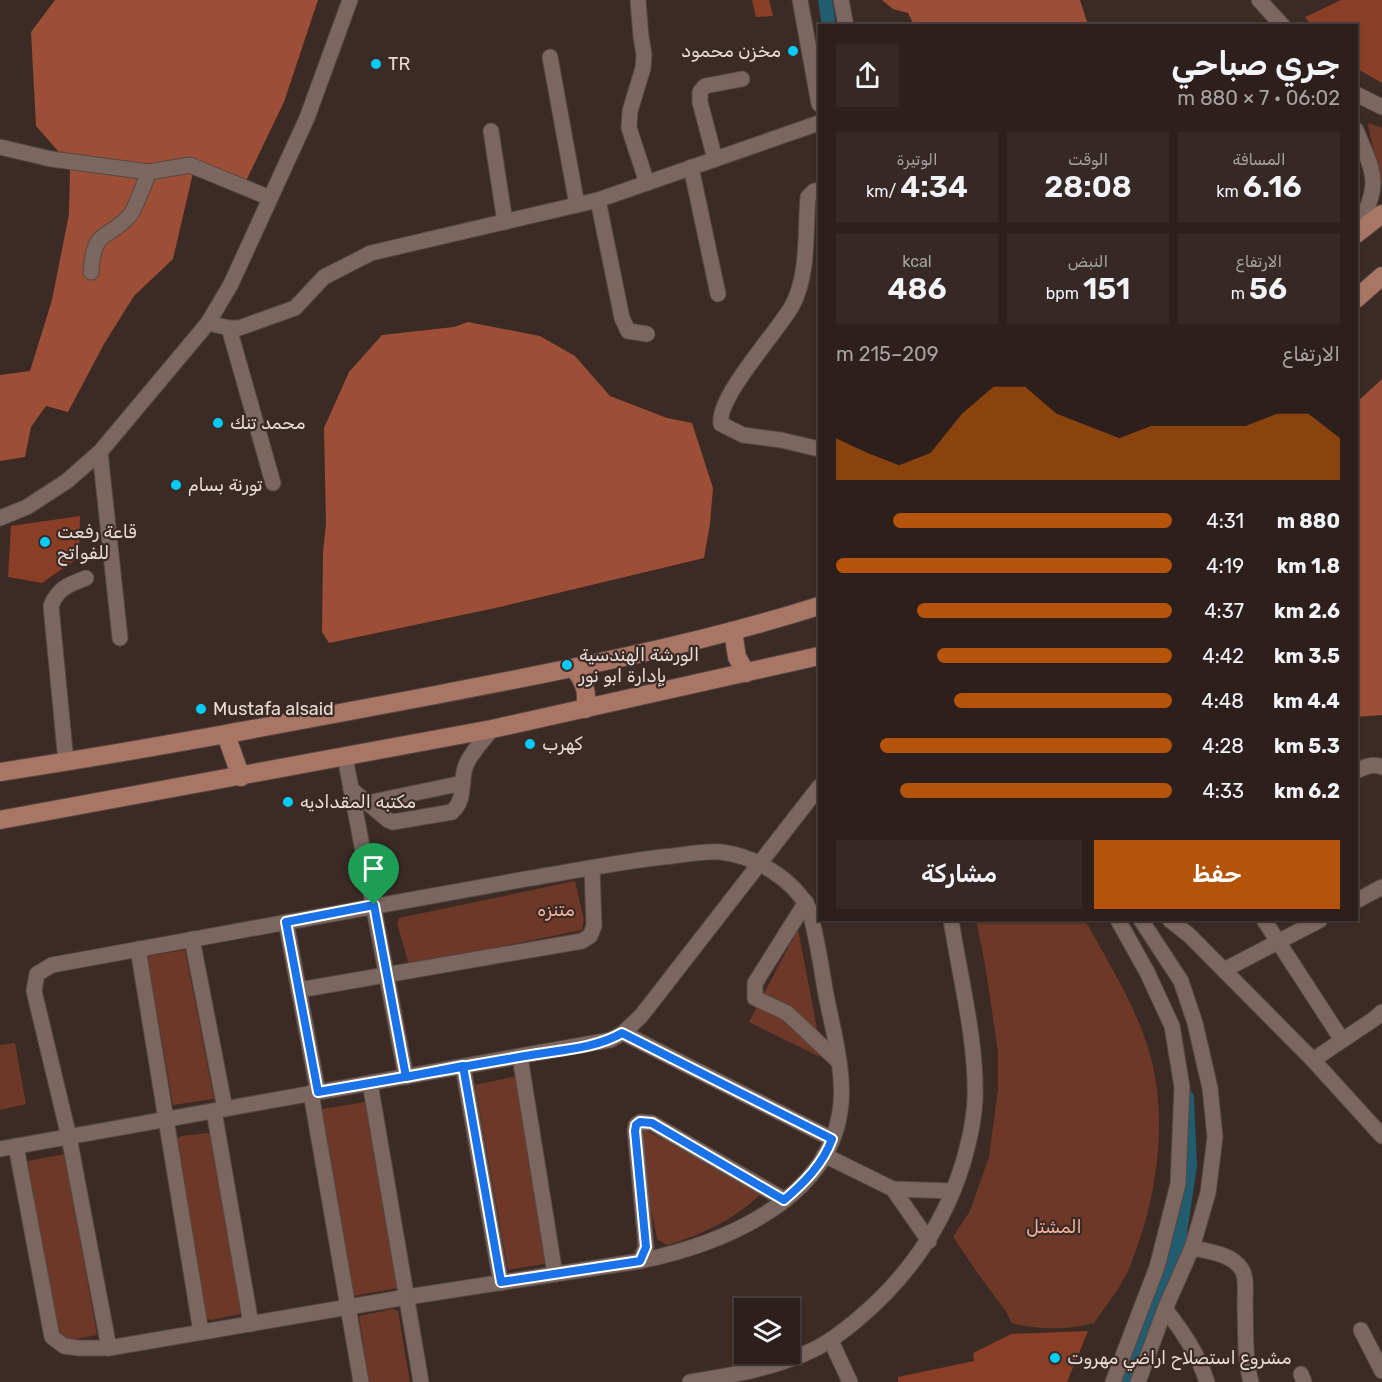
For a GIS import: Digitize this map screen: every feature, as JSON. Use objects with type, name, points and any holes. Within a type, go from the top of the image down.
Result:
[{"type":"main road","points":[[1358,232],[1382,214]]},
{"type":"main road","points":[[1358,297],[1382,276]]},
{"type":"main road","points":[[0,772],[226,735],[573,668],[733,631],[818,606]]},
{"type":"main road","points":[[733,631],[737,657],[746,673]]},
{"type":"main road","points":[[0,820],[492,729],[818,656]]},
{"type":"main road","points":[[573,668],[584,683],[585,709]]},
{"type":"main road","points":[[226,735],[241,777]]},
{"type":"street","points":[[0,518],[27,507],[67,480],[100,452],[208,323],[231,284],[307,118],[350,0]]},
{"type":"street","points":[[638,0],[644,54],[643,68],[630,111],[629,128],[647,183]]},
{"type":"street","points":[[800,0],[818,99]]},
{"type":"street","points":[[841,0],[846,24]]},
{"type":"street","points":[[1259,0],[1281,24]]},
{"type":"street","points":[[550,57],[577,205]]},
{"type":"street","points":[[715,159],[699,102],[700,92],[705,86],[742,79]]},
{"type":"street","points":[[1358,95],[1380,101]]},
{"type":"street","points":[[208,323],[239,328],[295,308],[324,277],[371,253],[598,200],[818,123]]},
{"type":"street","points":[[490,131],[505,222]]},
{"type":"street","points":[[1358,135],[1372,171],[1374,184],[1368,208],[1358,229]]},
{"type":"street","points":[[0,147],[51,159],[149,172],[190,165],[270,198]]},
{"type":"street","points":[[692,167],[718,294]]},
{"type":"street","points":[[91,272],[92,252],[99,239],[132,214],[149,172]]},
{"type":"street","points":[[818,190],[808,197],[801,285],[792,306],[739,378],[720,416],[721,424],[743,435],[781,440],[818,449]]},
{"type":"street","points":[[598,200],[622,318],[628,331],[646,334]]},
{"type":"street","points":[[229,328],[273,483]]},
{"type":"street","points":[[100,452],[120,638]]},
{"type":"street","points":[[66,762],[51,606],[56,593],[86,578]]},
{"type":"street","points":[[351,789],[393,822],[452,812],[462,799],[464,768],[492,729]]},
{"type":"street","points":[[345,758],[406,1077]]},
{"type":"street","points":[[1358,770],[1364,766],[1382,767]]},
{"type":"street","points":[[367,803],[463,783]]},
{"type":"street","points":[[0,1149],[610,1040],[622,1033],[641,1016],[818,788]]},
{"type":"street","points":[[16,1146],[52,1337],[64,1346],[108,1348],[407,1297],[640,1261],[699,1246],[767,1214],[807,1180],[832,1139],[840,1112],[838,1061],[812,920],[806,902],[778,875],[759,864],[733,854],[708,852],[647,858],[374,905],[52,965],[37,974],[34,991],[69,1137],[108,1348]]},
{"type":"street","points":[[299,990],[582,941],[590,936],[594,926],[592,868]]},
{"type":"street","points":[[1358,900],[1382,887]]},
{"type":"street","points":[[806,902],[754,983],[754,998],[787,1013],[838,1061]]},
{"type":"street","points":[[690,1382],[751,1372],[780,1363],[831,1341],[877,1303],[900,1278],[929,1240],[943,1216],[970,1140],[975,1103],[975,1065],[951,921]]},
{"type":"street","points":[[1113,1382],[1157,1267],[1178,1184],[1182,1087],[1172,1026],[1147,972],[1119,921]]},
{"type":"street","points":[[1138,1382],[1165,1309],[1192,1248],[1208,1193],[1215,1137],[1210,1088],[1195,1023],[1181,981],[1142,921]]},
{"type":"street","points":[[1171,921],[1189,935],[1313,1060],[1382,1136]]},
{"type":"street","points":[[1265,921],[1342,1040]]},
{"type":"street","points":[[1224,970],[1318,921]]},
{"type":"street","points":[[286,922],[299,990],[360,1382]]},
{"type":"street","points":[[192,939],[251,1324]]},
{"type":"street","points":[[138,949],[201,1332]]},
{"type":"street","points":[[1313,1060],[1382,1012]]},
{"type":"street","points":[[622,1033],[832,1139]]},
{"type":"street","points":[[520,1057],[555,1274]]},
{"type":"street","points":[[463,1066],[501,1282]]},
{"type":"street","points":[[370,1083],[421,1382]]},
{"type":"street","points":[[640,1261],[646,1247],[635,1131],[636,1125],[640,1122],[652,1123],[784,1200]]},
{"type":"street","points":[[824,1155],[893,1189],[953,1191]]},
{"type":"street","points":[[893,1189],[929,1240]]},
{"type":"street","points":[[1192,1248],[1221,1255],[1233,1261],[1243,1270],[1246,1339],[1251,1382]]},
{"type":"street","points":[[1165,1309],[1188,1338],[1207,1382]]},
{"type":"street","points":[[1362,1329],[1382,1371]]},
{"type":"street","points":[[831,1341],[850,1382]]},
{"type":"green space","points":[[1369,123],[1382,128],[1382,185],[1368,126]]},
{"type":"green space","name":"متنزه","points":[[575,881],[584,920],[582,930],[409,965],[397,923],[399,918]]},
{"type":"green space","name":"المشتل","points":[[976,921],[1086,921],[1129,1000],[1149,1051],[1158,1103],[1159,1130],[1154,1184],[1141,1237],[1129,1269],[1115,1294],[1094,1323],[1053,1328],[1012,1323],[953,1237],[970,1211],[989,1157],[998,1089],[998,1052]]},
{"type":"green space","points":[[798,929],[817,1029],[820,1057],[749,1022]]},
{"type":"green space","points":[[185,950],[214,1099],[173,1105],[147,956]]},
{"type":"green space","points":[[15,1043],[26,1104],[0,1110],[0,1045]]},
{"type":"green space","points":[[517,1076],[550,1263],[508,1270],[475,1085]]},
{"type":"green space","points":[[365,1102],[397,1288],[354,1296],[322,1109]]},
{"type":"green space","points":[[643,1129],[763,1192],[730,1218],[694,1236],[667,1245],[657,1239],[638,1143]]},
{"type":"green space","points":[[208,1133],[211,1136],[241,1310],[240,1314],[211,1320],[207,1319],[177,1140],[181,1136]]},
{"type":"green space","points":[[65,1154],[97,1335],[56,1343],[28,1161]]},
{"type":"green space","points":[[393,1309],[398,1311],[410,1382],[369,1382],[359,1316]]},
{"type":"shaded area","points":[[55,0],[318,0],[284,102],[246,181],[193,173],[173,259],[134,296],[104,344],[68,412],[46,406],[31,427],[25,457],[0,461],[0,375],[30,371],[52,300],[69,214],[70,171],[58,151],[36,126],[31,32]]},
{"type":"shaded area","points":[[882,0],[1080,0],[1088,24],[914,24],[908,13],[893,9]]},
{"type":"shaded area","points":[[468,322],[540,336],[575,356],[610,396],[667,418],[692,423],[713,488],[704,558],[500,607],[329,643],[322,632],[323,552],[326,524],[324,428],[349,372],[382,335],[454,327]]},
{"type":"shaded area","points":[[1382,379],[1382,715],[1358,717],[1358,401]]},
{"type":"building","points":[[752,0],[769,0],[773,16],[756,17]]},
{"type":"building","points":[[1341,0],[1382,0],[1382,83],[1358,69],[1358,24],[1310,24],[1305,17]]},
{"type":"building","name":"قاعة رفعت للفواتح","points":[[80,516],[79,557],[42,583],[8,577],[11,526]]},
{"type":"building","points":[[1088,1331],[1067,1382],[898,1382],[898,1377],[974,1361],[973,1353],[1011,1334]]},
{"type":"waterway","points":[[825,0],[829,24]]},
{"type":"waterway","points":[[1123,1382],[1179,1240],[1190,1165],[1187,1097]]},
{"type":"place","name":"مخزن محمود","points":[[793,51]]},
{"type":"place","name":"TR","points":[[376,64]]},
{"type":"place","name":"محمد تنك","points":[[218,423]]},
{"type":"place","name":"تورنة بسام","points":[[176,485]]},
{"type":"place","name":"قاعة رفعت للفواتح","points":[[45,542]]},
{"type":"place","name":"الورشة الهندسية بإدارة ابو نور","points":[[567,665]]},
{"type":"place","name":"Mustafa alsaid","points":[[201,709]]},
{"type":"place","name":"كهرب","points":[[530,744]]},
{"type":"place","name":"مكتبه المقداديه","points":[[288,802]]},
{"type":"place","name":"مشروع استصلاح اراضي مهروت","points":[[1055,1358]]},
{"type":"route","points":[[374,905],[286,922],[318,1092],[406,1077],[463,1066],[520,1057],[591,1044],[610,1040],[622,1033],[832,1139],[829,1148],[807,1180],[784,1200],[652,1123],[640,1122],[636,1125],[635,1131],[646,1247],[640,1261],[501,1282],[463,1066],[406,1077],[374,905]]}]
